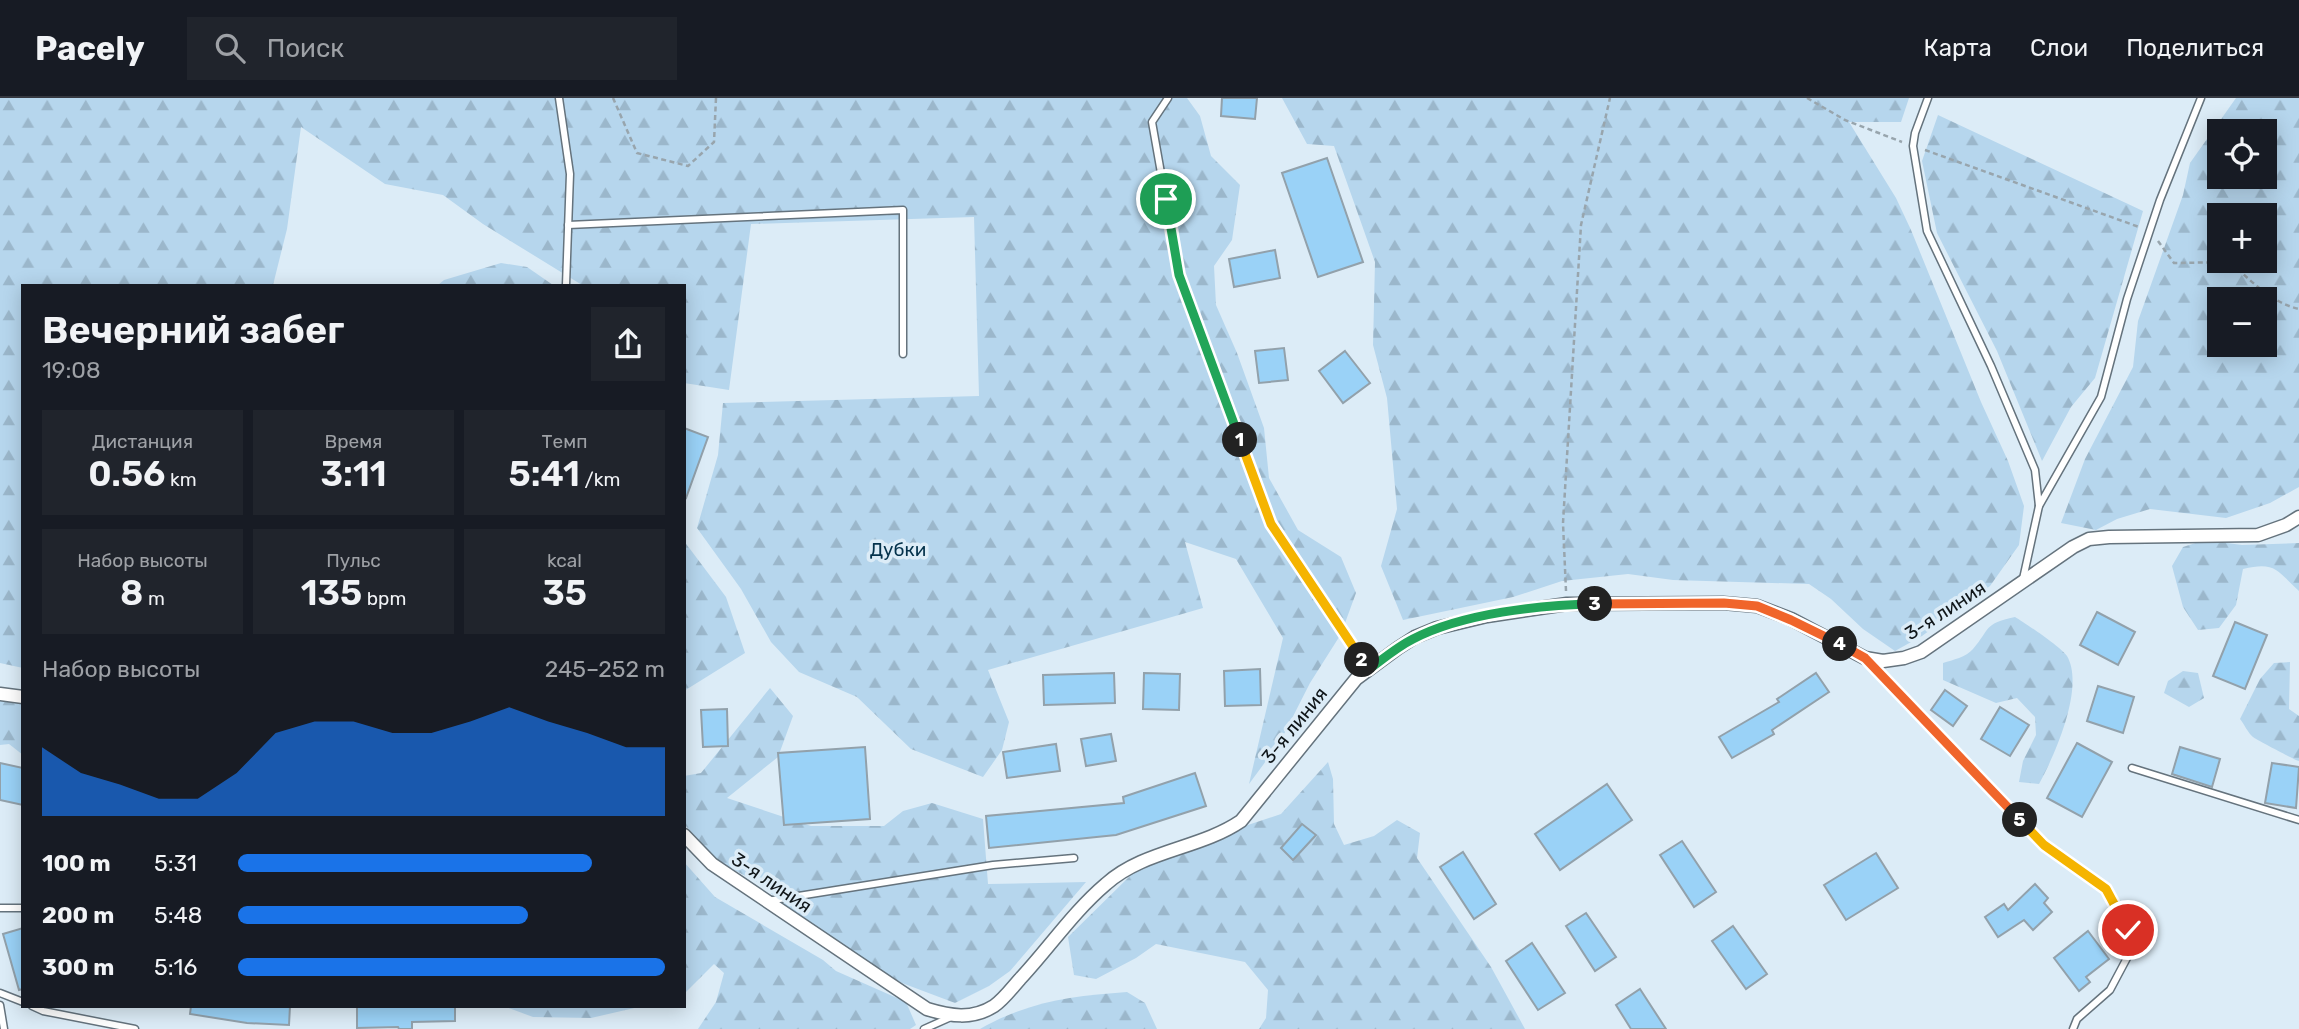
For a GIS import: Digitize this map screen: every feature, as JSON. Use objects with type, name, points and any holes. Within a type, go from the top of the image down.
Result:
[{"type":"street","name":"3-я линия","points":[[686,837],[712,864],[927,1009],[953,1016],[975,1015],[995,1006],[1067,922],[1107,882],[1136,864],[1224,832],[1241,821],[1356,679],[1398,648],[1437,628],[1487,616],[1567,604],[1724,603],[1757,606],[1825,635],[1865,658],[1883,661],[1921,652],[2022,581],[2089,539],[2258,535],[2299,517]]},
{"type":"street","points":[[0,694],[21,697]]},
{"type":"lane","points":[[559,98],[570,174],[566,284]]},
{"type":"lane","points":[[1168,98],[1152,122],[1179,275],[1271,524],[1368,670]]},
{"type":"lane","points":[[1928,98],[1914,133],[1913,146],[1927,231],[1991,366],[2035,470],[2039,506]]},
{"type":"lane","points":[[2022,581],[2039,506],[2101,397],[2127,299],[2150,230],[2201,98]]},
{"type":"lane","points":[[568,225],[903,210],[903,354]]},
{"type":"lane","points":[[1865,658],[2044,845],[2106,889],[2128,930],[2127,958],[2110,990],[2077,1020],[2073,1029]]},
{"type":"lane","points":[[2133,768],[2299,820]]},
{"type":"lane","points":[[766,901],[993,865],[1074,858]]},
{"type":"lane","points":[[0,908],[21,908]]},
{"type":"lane","points":[[0,993],[21,1001]]},
{"type":"lane","points":[[0,1005],[4,1029]]},
{"type":"lane","points":[[36,1008],[135,1029]]},
{"type":"lane","points":[[923,1029],[953,1016]]},
{"type":"path","points":[[613,98],[637,153],[688,166],[714,142],[716,98]]},
{"type":"path","points":[[1567,604],[1563,523],[1581,225],[1610,98]]},
{"type":"path","points":[[1807,98],[1844,120],[2150,230],[2174,263],[2230,262],[2260,289],[2287,306],[2299,309]]},
{"type":"green space","name":"Дубки","points":[[0,98],[1187,98],[1200,116],[1211,156],[1240,185],[1232,240],[1214,266],[1216,305],[1237,353],[1264,428],[1269,478],[1298,530],[1341,557],[1356,593],[1341,634],[1310,683],[1280,742],[1249,784],[1283,638],[1236,559],[1185,542],[1203,608],[988,670],[1009,722],[1002,750],[983,777],[911,749],[857,697],[799,672],[771,642],[741,589],[697,528],[718,455],[723,403],[979,396],[974,217],[751,224],[729,390],[686,383],[686,284],[580,284],[483,224],[443,195],[385,184],[301,127],[287,229],[273,284],[21,284],[21,668],[0,663]]},
{"type":"green space","points":[[1282,98],[1909,98],[1901,122],[1849,122],[1896,198],[2008,461],[2024,506],[2019,545],[1990,586],[1922,636],[1895,651],[1863,629],[1831,599],[1809,584],[1673,580],[1628,574],[1562,581],[1513,597],[1403,620],[1381,566],[1397,509],[1387,398],[1373,345],[1375,262],[1334,146],[1307,144]]},
{"type":"green space","points":[[2236,98],[2299,98],[2299,487],[2270,503],[2226,518],[2150,509],[2117,519],[2096,530],[2061,523],[2085,459],[2133,367],[2138,321],[2183,195],[2190,163],[2207,139],[2207,189],[2277,189],[2277,119],[2221,119]]},
{"type":"green space","points":[[1938,115],[2143,211],[2095,378],[2071,407],[2042,461],[1997,351],[1937,233],[1922,161]]},
{"type":"green space","points":[[501,263],[527,267],[552,284],[439,284],[444,280]]},
{"type":"green space","points":[[2205,540],[2242,545],[2299,543],[2299,591],[2280,573],[2269,567],[2243,569],[2236,605],[2219,628],[2198,630],[2183,607],[2172,566],[2183,547]]},
{"type":"green space","points":[[686,544],[726,597],[745,653],[686,690]]},
{"type":"green space","points":[[2015,617],[2063,652],[2072,669],[2066,721],[2039,784],[2019,782],[2023,761],[2036,735],[2035,717],[2017,698],[1996,703],[1943,680],[1943,663],[1970,652],[1992,625]]},
{"type":"green space","points":[[2290,662],[2289,709],[2299,716],[2299,761],[2253,737],[2240,719],[2260,679],[2274,663]]},
{"type":"green space","points":[[2183,671],[2198,673],[2204,698],[2189,707],[2164,693],[2168,681]]},
{"type":"green space","points":[[770,688],[793,716],[778,757],[727,798],[811,826],[884,826],[903,811],[932,803],[983,819],[988,884],[1086,882],[1010,971],[989,986],[955,1003],[902,983],[836,946],[757,882],[719,862],[686,826],[686,776],[701,773]]},
{"type":"green space","points":[[0,698],[21,703],[21,753],[9,744],[0,745]]},
{"type":"green space","points":[[1328,762],[1333,779],[1334,824],[1344,845],[1374,836],[1397,820],[1420,833],[1417,858],[1491,967],[1525,1029],[1259,1029],[1266,1018],[1268,990],[1245,962],[1156,944],[1096,979],[1074,975],[1068,937],[1132,874],[1154,856],[1281,814]]},
{"type":"green space","points":[[686,864],[715,897],[823,960],[836,971],[906,1002],[916,1025],[910,1029],[698,1029],[716,1002],[724,973],[714,964],[686,992]]},
{"type":"green space","points":[[1127,992],[1145,1003],[1157,1029],[980,1029],[1034,1006]]},
{"type":"green space","points":[[508,1008],[634,1008],[591,1018],[533,1017]]},
{"type":"building","points":[[1222,98],[1257,98],[1255,119],[1221,116]]},
{"type":"building","points":[[1327,158],[1363,262],[1318,277],[1282,173]]},
{"type":"building","points":[[1275,250],[1280,278],[1234,287],[1229,259]]},
{"type":"building","points":[[1284,348],[1288,380],[1259,383],[1255,351]]},
{"type":"building","points":[[1345,351],[1370,383],[1343,403],[1319,371]]},
{"type":"building","points":[[686,429],[708,437],[686,498]]},
{"type":"building","points":[[2097,612],[2135,632],[2118,665],[2080,645]]},
{"type":"building","points":[[2235,622],[2267,635],[2245,689],[2213,676]]},
{"type":"building","points":[[1260,669],[1261,705],[1225,706],[1224,671]]},
{"type":"building","points":[[1114,673],[1115,703],[1044,705],[1043,675]]},
{"type":"building","points":[[1144,673],[1180,674],[1179,710],[1143,709]]},
{"type":"building","points":[[1816,673],[1829,692],[1772,730],[1774,734],[1732,758],[1719,737],[1779,702],[1777,699]]},
{"type":"building","points":[[2098,686],[2134,697],[2123,733],[2087,721]]},
{"type":"building","points":[[1945,690],[1967,706],[1953,726],[1931,710]]},
{"type":"building","points":[[2000,707],[2029,725],[2010,756],[1981,739]]},
{"type":"building","points":[[727,709],[728,746],[703,747],[701,710]]},
{"type":"building","points":[[1111,734],[1116,761],[1086,766],[1081,739]]},
{"type":"building","points":[[2077,743],[2112,762],[2082,817],[2047,798]]},
{"type":"building","points":[[1056,744],[1060,771],[1007,778],[1003,752]]},
{"type":"building","points":[[865,747],[870,819],[784,825],[778,753]]},
{"type":"building","points":[[2180,747],[2220,759],[2212,787],[2172,774]]},
{"type":"building","points":[[0,763],[21,768],[21,805],[0,800]]},
{"type":"building","points":[[2272,763],[2299,767],[2296,808],[2265,803]]},
{"type":"building","points":[[1195,773],[1206,806],[1116,835],[989,848],[986,816],[1124,803],[1123,797]]},
{"type":"building","points":[[1607,784],[1632,820],[1560,870],[1535,834]]},
{"type":"building","points":[[1302,824],[1316,835],[1293,860],[1281,848]]},
{"type":"building","points":[[1682,841],[1716,892],[1694,907],[1660,855]]},
{"type":"building","points":[[1463,852],[1496,904],[1474,919],[1440,867]]},
{"type":"building","points":[[1876,853],[1898,888],[1846,920],[1824,885]]},
{"type":"building","points":[[2035,884],[2048,898],[2044,903],[2052,912],[2033,930],[2024,920],[1998,937],[1985,917],[2004,904],[2008,910]]},
{"type":"building","points":[[1586,913],[1616,957],[1595,971],[1566,926]]},
{"type":"building","points":[[1733,926],[1767,974],[1746,989],[1712,941]]},
{"type":"building","points":[[21,929],[21,990],[19,990],[3,934]]},
{"type":"building","points":[[2088,931],[2109,959],[2086,977],[2090,982],[2079,991],[2054,958]]},
{"type":"building","points":[[1532,943],[1565,993],[1538,1010],[1506,961]]},
{"type":"building","points":[[1640,989],[1666,1029],[1631,1029],[1616,1005]]},
{"type":"building","points":[[191,1008],[290,1008],[289,1025],[247,1023],[190,1014]]},
{"type":"building","points":[[357,1008],[455,1008],[455,1021],[412,1022],[412,1029],[357,1028]]},
{"type":"route","points":[[1166,199],[1179,275],[1271,524],[1368,670],[1415,637],[1437,628],[1518,610],[1567,604],[1724,603],[1757,606],[1825,635],[1865,658],[2044,845],[2106,889],[2128,930]]}]
